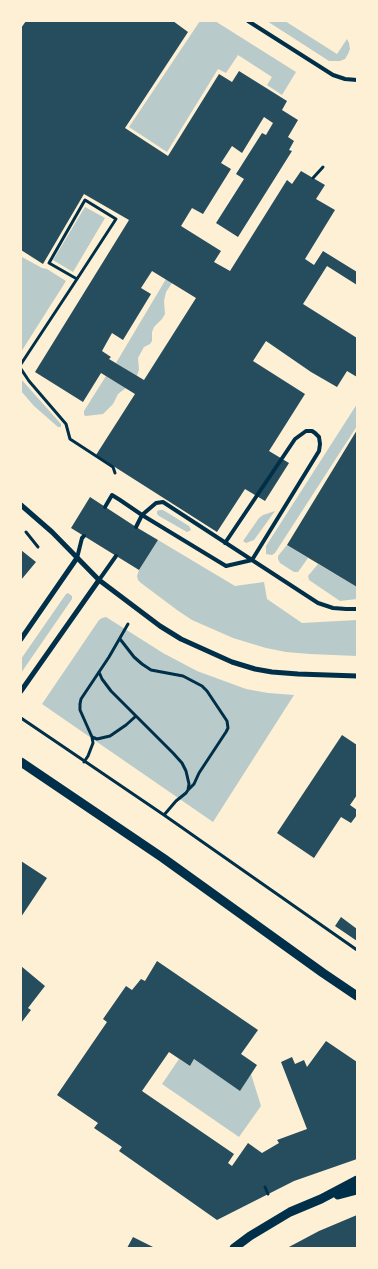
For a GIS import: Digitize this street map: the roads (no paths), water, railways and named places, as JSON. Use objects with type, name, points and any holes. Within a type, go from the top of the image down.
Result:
[{"type":"street","points":[[21,505],[52,532],[99,580],[180,639],[232,662],[255,669],[272,672],[357,676]]},
{"type":"street","points":[[21,638],[77,558]]},
{"type":"street","points":[[21,692],[99,580]]},
{"type":"street","points":[[21,762],[163,858],[357,996]]},
{"type":"street","points":[[234,1248],[290,1212],[321,1199],[357,1180]]},
{"type":"street","points":[[321,1199],[357,1190]]},
{"type":"lane","points":[[248,21],[333,75],[357,80]]},
{"type":"lane","points":[[105,507],[112,495],[226,566],[252,560],[319,451],[319,437],[315,433],[306,431],[295,439],[225,543]]},
{"type":"lane","points":[[136,527],[142,515],[156,503],[162,502],[318,603],[333,608],[357,609]]},
{"type":"lane","points":[[77,558],[84,536]]},
{"type":"lane","points":[[99,580],[116,556]]}]
